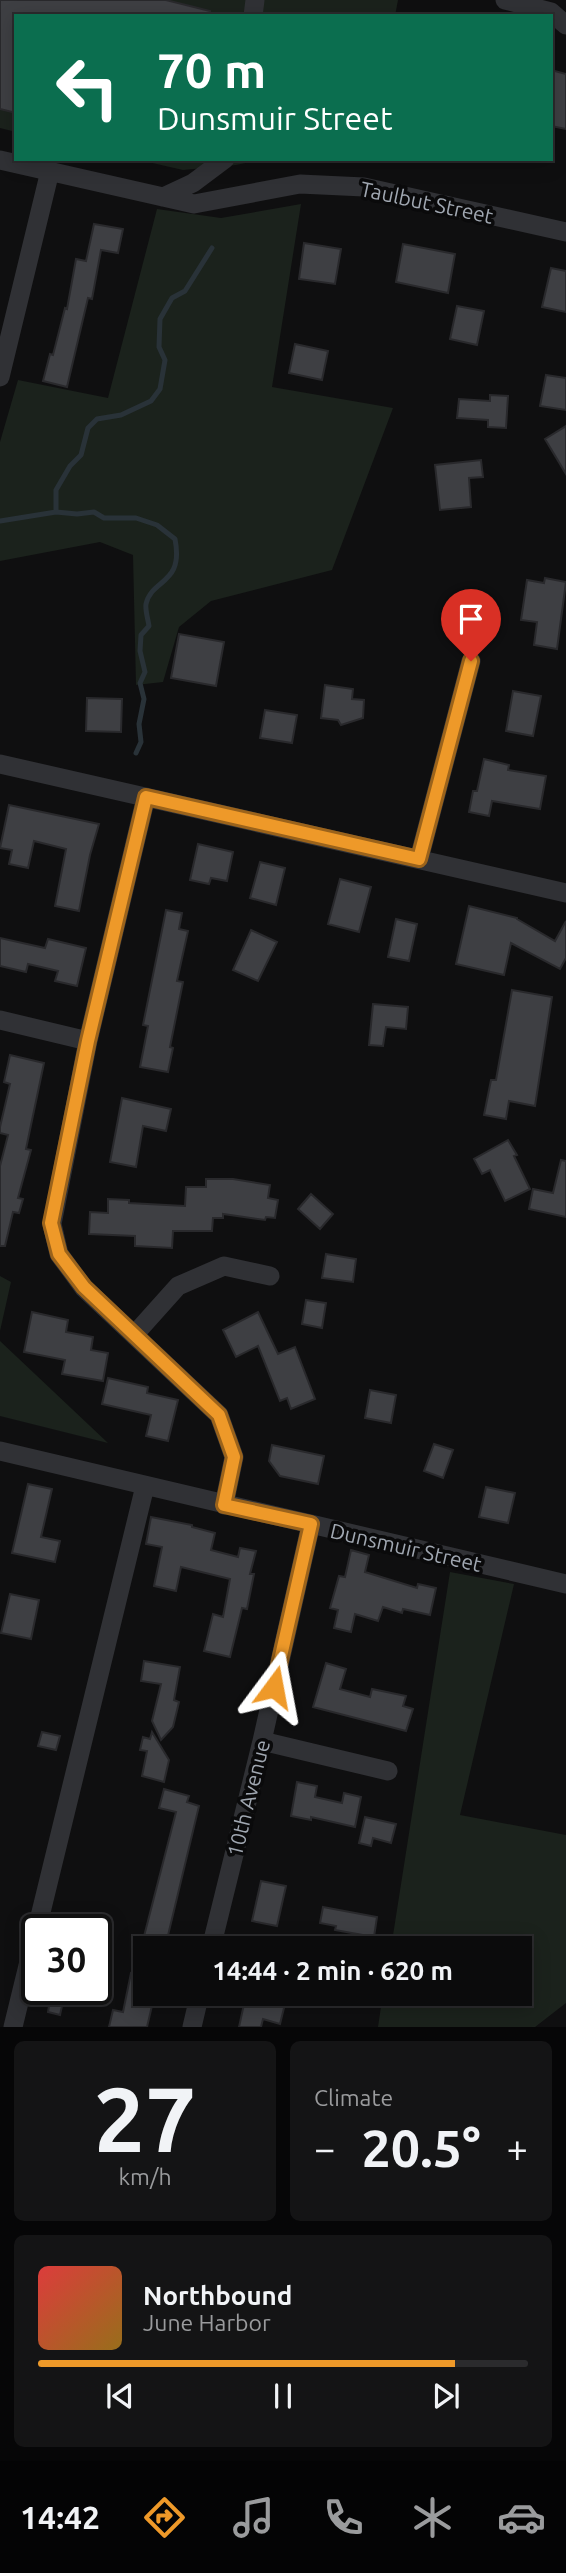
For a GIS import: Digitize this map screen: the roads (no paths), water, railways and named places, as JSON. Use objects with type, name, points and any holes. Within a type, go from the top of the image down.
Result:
[{"type":"street","points":[[505,0],[551,12],[566,25]]},
{"type":"street","name":"Taulbut Street","points":[[0,160],[194,204],[300,184],[364,187],[566,232]]},
{"type":"street","points":[[163,197],[193,183],[222,161]]},
{"type":"street","points":[[0,377],[50,171]]},
{"type":"street","points":[[419,859],[471,661]]},
{"type":"street","points":[[0,764],[566,893]]},
{"type":"street","points":[[146,797],[88,1041],[51,1223],[59,1254],[84,1287],[219,1415],[234,1457],[224,1505]]},
{"type":"street","points":[[0,1020],[88,1041]]},
{"type":"street","points":[[135,1334],[178,1286],[224,1266],[270,1276]]},
{"type":"street","name":"Dunsmuir Street","points":[[0,1451],[566,1584]]},
{"type":"street","points":[[13,2027],[145,1486]]},
{"type":"street","name":"10th Avenue","points":[[214,1936],[311,1524]]},
{"type":"street","points":[[262,1741],[388,1771]]},
{"type":"street","points":[[192,2027],[197,2006]]},
{"type":"waterway","points":[[0,521],[56,512],[56,490],[70,466],[81,455],[88,428],[97,419],[121,415],[151,401],[160,389],[165,360],[159,347],[160,319],[172,298],[185,291],[212,248]]},
{"type":"waterway","points":[[56,512],[94,512],[104,518],[136,518],[157,525],[175,539],[175,565],[166,579],[154,589],[146,604],[149,626],[141,635],[140,651],[145,672],[140,683],[144,699],[139,724],[141,742],[136,753]]}]
